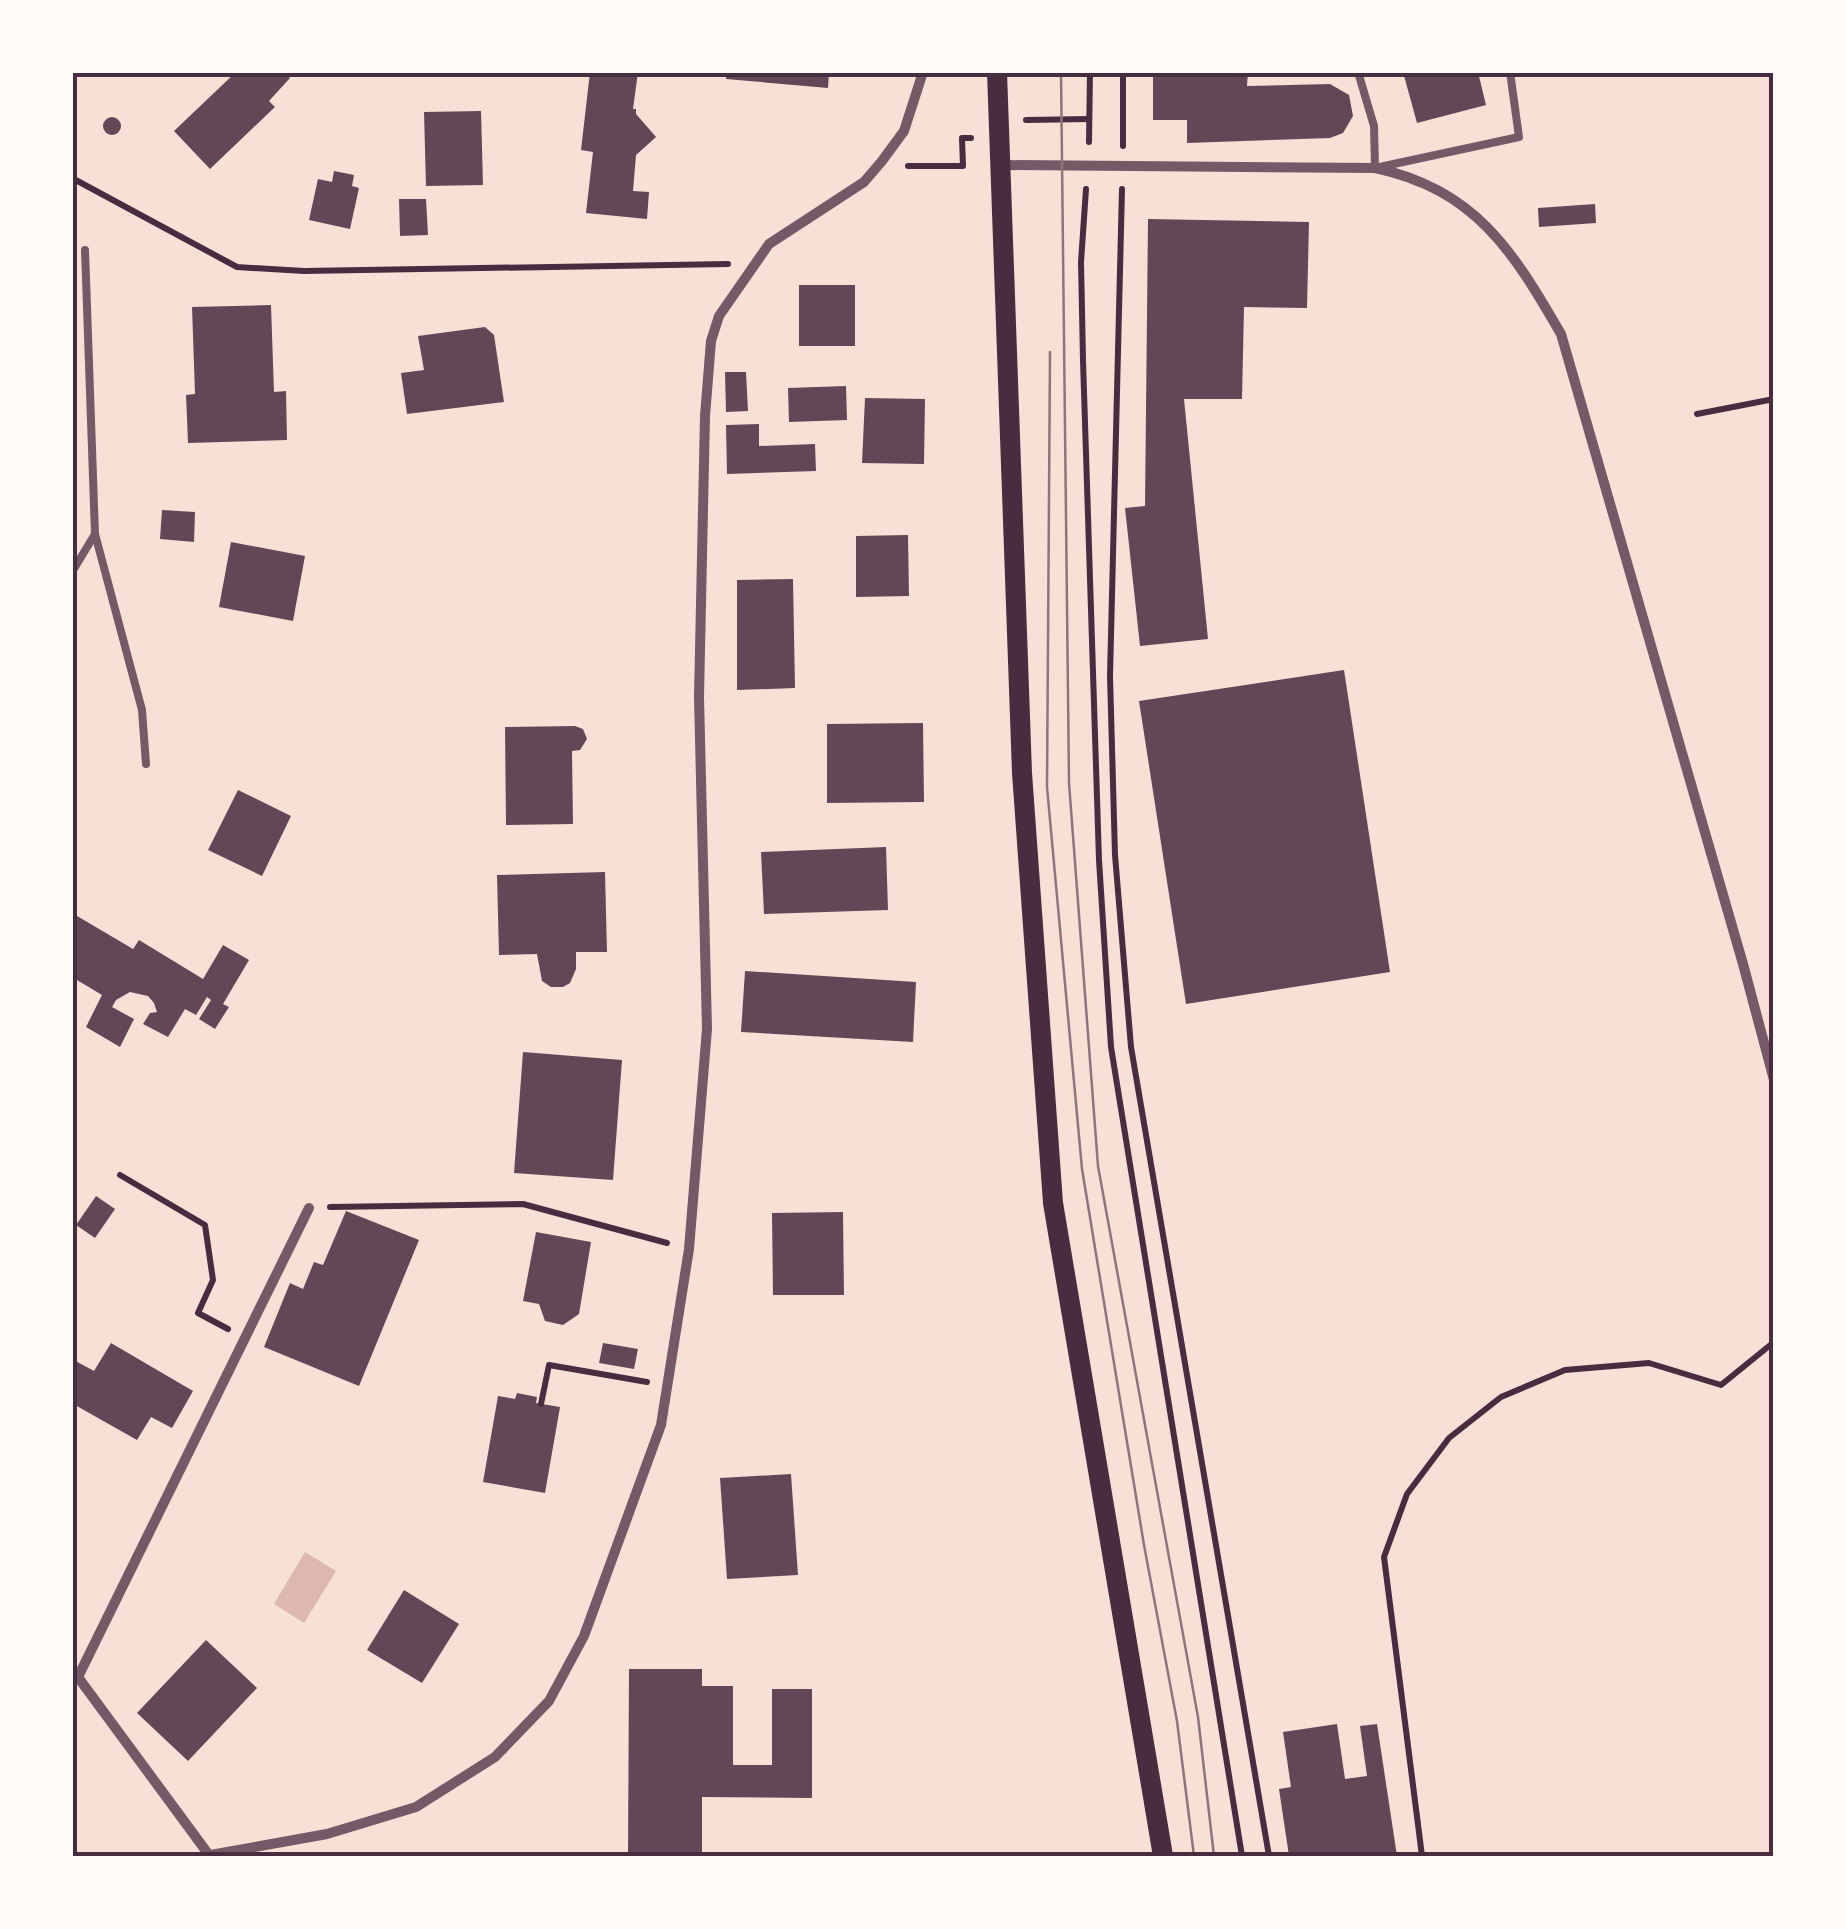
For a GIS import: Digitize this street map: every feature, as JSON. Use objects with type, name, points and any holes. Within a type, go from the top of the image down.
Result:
[{"type":"main road","points":[[998,72],[1022,773],[1053,1204],[1163,1856]]},
{"type":"street","points":[[309,1208],[76,1672],[207,1856],[327,1834],[416,1807],[494,1757],[536,1715],[549,1701],[584,1636],[661,1425],[689,1249],[707,1029],[699,697],[708,366],[719,316],[754,264],[769,244],[864,182],[904,131],[922,72]]},
{"type":"street","points":[[1000,165],[1375,168],[1431,184],[1476,216],[1514,255],[1561,334],[1774,1080]]},
{"type":"lane","points":[[1358,72],[1374,126],[1375,168],[1518,137],[1510,72]]},
{"type":"lane","points":[[85,250],[95,534],[142,710],[146,764]]},
{"type":"lane","points":[[72,572],[95,534]]},
{"type":"path","points":[[1090,72],[1090,164],[1081,262],[1099,860],[1111,1047],[1242,1856]]},
{"type":"path","points":[[1123,72],[1110,676],[1116,875],[1131,1048],[1269,1856]]},
{"type":"path","points":[[1073,108],[1074,119]]},
{"type":"path","points":[[1040,109],[1040,120]]},
{"type":"path","points":[[882,161],[908,166],[963,166],[962,138],[974,138],[973,120],[1089,119]]},
{"type":"path","points":[[72,178],[237,267],[304,270],[754,264]]},
{"type":"path","points":[[1697,414],[1774,399]]},
{"type":"path","points":[[120,1175],[204,1224],[213,1280],[198,1313],[244,1338]]},
{"type":"path","points":[[309,1208],[522,1204],[689,1249]]},
{"type":"path","points":[[1422,1856],[1384,1557],[1407,1494],[1449,1438],[1475,1417],[1501,1397],[1565,1370],[1648,1363],[1721,1385],[1774,1342]]},
{"type":"path","points":[[540,1404],[549,1365],[668,1385]]},
{"type":"shaded area","points":[[305,1552],[336,1571],[304,1623],[274,1604]]},
{"type":"building","points":[[236,72],[284,72],[290,78],[269,101],[275,107],[210,169],[174,131]]},
{"type":"building","points":[[590,72],[638,72],[633,109],[656,137],[636,155],[633,191],[649,192],[647,219],[586,213],[593,152],[581,150]]},
{"type":"building","points":[[727,72],[829,72],[828,88],[726,79]]},
{"type":"building","points":[[1153,72],[1248,72],[1247,86],[1330,84],[1349,95],[1353,116],[1343,133],[1330,138],[1187,143],[1187,120],[1153,120]]},
{"type":"building","points":[[1403,72],[1478,72],[1486,105],[1417,123]]},
{"type":"building","points":[[481,111],[483,185],[426,186],[424,112]]},
{"type":"building","points":[[112,117],[119,119],[119,133],[112,135],[105,133],[103,126],[105,119]]},
{"type":"building","points":[[334,171],[354,175],[352,186],[359,188],[350,229],[309,220],[318,179],[332,182]]},
{"type":"building","points":[[399,199],[426,199],[428,235],[400,236]]},
{"type":"building","points":[[1595,204],[1596,223],[1539,227],[1538,208]]},
{"type":"building","points":[[1148,219],[1309,222],[1307,308],[1244,307],[1242,399],[1184,399],[1208,639],[1140,646],[1125,508],[1145,506]]},
{"type":"building","points":[[799,285],[855,285],[855,346],[799,346]]},
{"type":"building","points":[[271,305],[274,392],[286,391],[287,440],[188,443],[186,395],[195,394],[192,307]]},
{"type":"building","points":[[485,327],[494,335],[504,402],[407,414],[401,373],[424,370],[418,336]]},
{"type":"building","points":[[725,372],[746,372],[748,411],[726,412]]},
{"type":"building","points":[[846,386],[847,420],[789,422],[788,388]]},
{"type":"building","points":[[865,398],[925,399],[924,464],[862,463]]},
{"type":"building","points":[[759,424],[759,446],[815,444],[816,471],[727,474],[726,425]]},
{"type":"building","points":[[162,510],[195,512],[194,542],[160,539]]},
{"type":"building","points":[[908,535],[909,596],[856,597],[856,536]]},
{"type":"building","points":[[231,542],[305,556],[293,621],[219,607]]},
{"type":"building","points":[[793,579],[795,688],[737,690],[737,580]]},
{"type":"building","points":[[1344,670],[1390,972],[1186,1004],[1139,701]]},
{"type":"building","points":[[923,723],[924,802],[827,803],[827,724]]},
{"type":"building","points":[[505,727],[583,729],[587,739],[580,750],[572,751],[573,824],[506,825]]},
{"type":"building","points":[[238,790],[291,816],[262,876],[208,850]]},
{"type":"building","points":[[886,847],[888,910],[764,914],[761,852]]},
{"type":"building","points":[[605,872],[607,952],[576,952],[576,969],[570,983],[551,987],[542,981],[537,954],[499,955],[497,875]]},
{"type":"building","points":[[72,913],[133,949],[139,940],[203,979],[223,945],[249,960],[223,1004],[229,1007],[215,1029],[199,1019],[211,1000],[207,997],[196,1015],[185,1009],[168,1037],[143,1024],[150,1013],[157,1012],[154,1003],[148,996],[130,992],[112,1007],[134,1019],[120,1047],[86,1027],[102,995],[72,977]]},
{"type":"building","points":[[745,971],[916,982],[913,1042],[741,1032]]},
{"type":"building","points":[[523,1052],[622,1060],[613,1180],[514,1173]]},
{"type":"building","points":[[96,1196],[115,1209],[95,1238],[76,1225]]},
{"type":"building","points":[[346,1211],[419,1240],[359,1386],[264,1347],[290,1283],[303,1289],[314,1262],[323,1265]]},
{"type":"building","points":[[843,1212],[844,1295],[773,1295],[772,1213]]},
{"type":"building","points":[[536,1232],[591,1242],[579,1314],[563,1325],[545,1321],[539,1304],[523,1301]]},
{"type":"building","points":[[111,1343],[193,1391],[172,1428],[151,1417],[137,1440],[75,1405],[72,1410],[72,1359],[94,1371]]},
{"type":"building","points":[[603,1343],[638,1349],[634,1369],[599,1363]]},
{"type":"building","points":[[517,1393],[537,1397],[536,1403],[560,1407],[545,1493],[483,1482],[498,1396],[515,1399]]},
{"type":"building","points":[[791,1474],[798,1575],[727,1579],[720,1478]]},
{"type":"building","points":[[404,1590],[459,1624],[422,1683],[367,1650]]},
{"type":"building","points":[[206,1640],[257,1688],[188,1761],[137,1713]]},
{"type":"building","points":[[629,1669],[702,1669],[702,1686],[733,1686],[733,1765],[772,1765],[772,1689],[812,1689],[812,1798],[702,1797],[702,1856],[628,1856]]},
{"type":"building","points":[[1337,1724],[1345,1779],[1367,1776],[1360,1726],[1377,1724],[1397,1856],[1289,1856],[1279,1789],[1291,1787],[1283,1732]]},
{"type":"tram line","points":[[1061,72],[1069,783],[1098,1166],[1198,1717],[1214,1856]]},
{"type":"tram line","points":[[1050,352],[1047,787],[1082,1169],[1177,1721],[1194,1856]]}]
